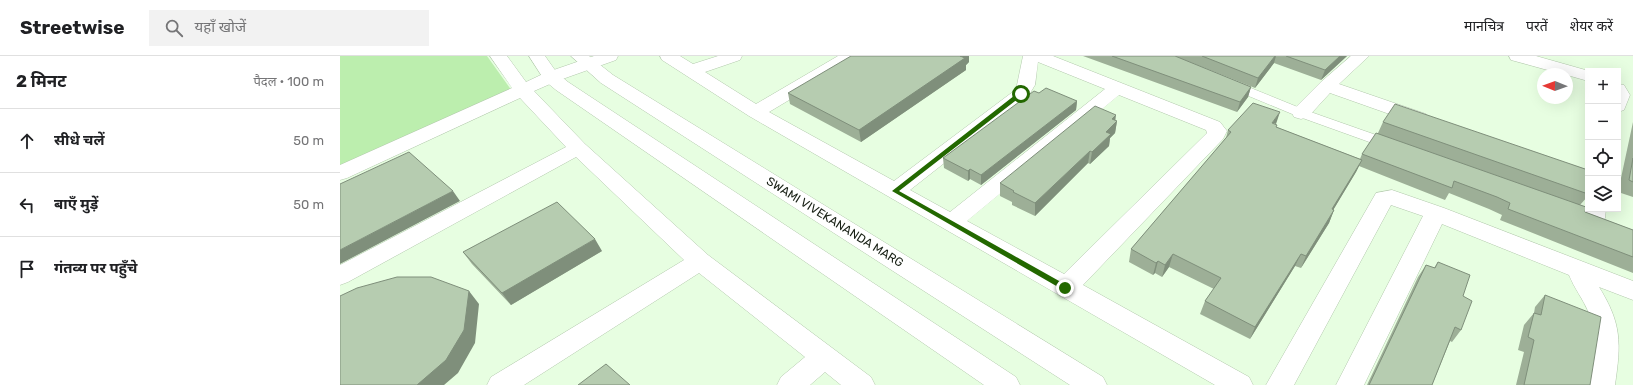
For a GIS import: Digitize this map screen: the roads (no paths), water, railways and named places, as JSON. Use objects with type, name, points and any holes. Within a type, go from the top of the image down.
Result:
[{"type":"street","points":[[498,56],[523,90],[578,148],[700,261],[861,385]]},
{"type":"street","points":[[537,56],[551,77],[562,86],[1006,385]]},
{"type":"street","points":[[340,173],[523,90],[584,60],[610,56]]},
{"type":"street","points":[[668,56],[756,112],[1239,385]]},
{"type":"street","points":[[690,71],[734,56]]},
{"type":"street","points":[[756,112],[850,56]]},
{"type":"street","points":[[895,191],[1021,94],[1026,85],[1031,56]]},
{"type":"street","points":[[1038,56],[1214,126],[1217,131],[1216,135],[1065,288]]},
{"type":"street","points":[[1301,113],[1327,86],[1361,56]]},
{"type":"street","points":[[1517,56],[1585,75]]},
{"type":"street","name":"SWAMI VIVEKANANDA MARG","points":[[584,60],[607,79],[1093,385]]},
{"type":"street","points":[[1327,86],[1439,125]]},
{"type":"street","points":[[951,223],[1118,87]]},
{"type":"street","points":[[340,276],[578,148]]},
{"type":"street","points":[[1280,385],[1384,198],[1392,198],[1436,213],[1633,291]]},
{"type":"street","points":[[1350,385],[1436,213]]},
{"type":"street","points":[[501,385],[700,261]]},
{"type":"street","points":[[1580,270],[1584,284],[1601,312],[1604,321],[1607,349],[1601,385]]},
{"type":"street","points":[[791,385],[824,357]]},
{"type":"lane","points":[[1220,80],[1301,113],[1406,151]]}]
